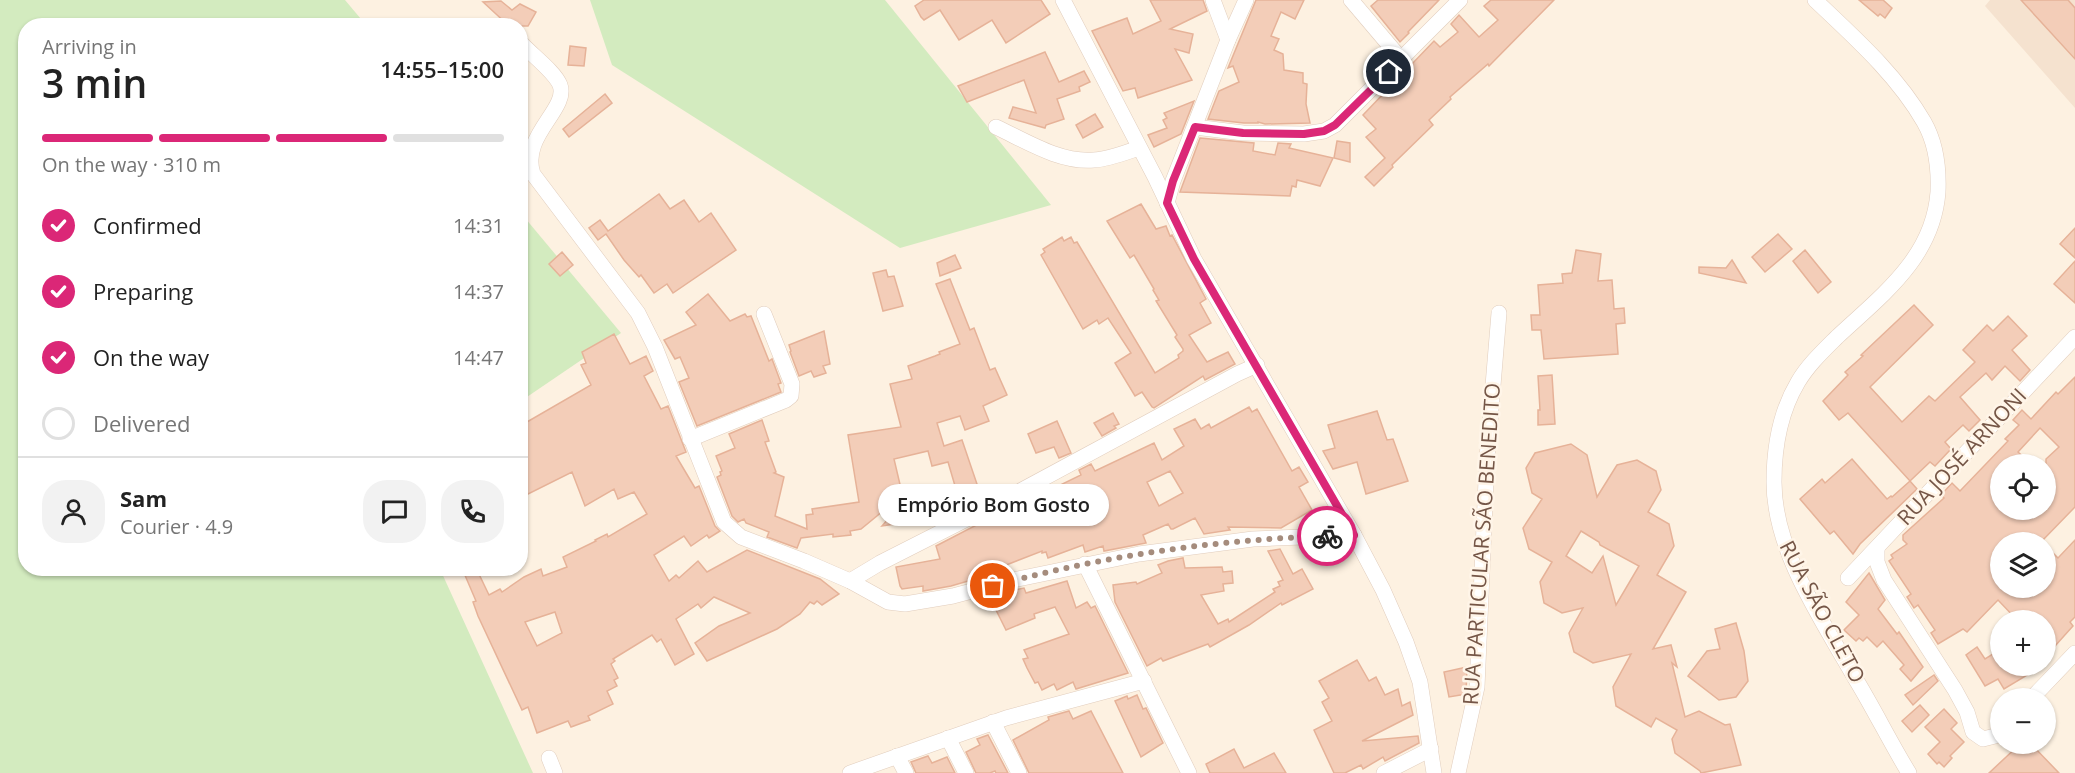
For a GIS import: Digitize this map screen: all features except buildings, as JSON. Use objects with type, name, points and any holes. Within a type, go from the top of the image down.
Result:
[{"type":"street","points":[[1063,0],[1194,259],[1257,365],[1383,590],[1406,642],[1420,682],[1434,773]]},
{"type":"street","points":[[1214,0],[1228,40]]},
{"type":"street","points":[[1167,203],[1173,181],[1246,0]]},
{"type":"street","points":[[1351,0],[1401,59]]},
{"type":"street","points":[[1195,127],[1243,133],[1304,134],[1324,131],[1335,125],[1460,0]]},
{"type":"street","name":"RUA SÃO CLETO","points":[[1815,0],[1877,61],[1912,104],[1929,131],[1938,164],[1937,202],[1931,228],[1922,248],[1895,282],[1823,351],[1798,382],[1786,406],[1780,427],[1774,483],[1776,514],[1790,557],[1909,773]]},
{"type":"street","points":[[528,50],[554,75],[560,86],[561,96],[537,135],[529,164],[533,174],[638,313],[655,347],[724,522],[741,537],[850,581],[888,602],[904,604],[953,597],[1013,580],[1139,554],[1224,542],[1354,535]]},
{"type":"street","points":[[996,127],[1034,145],[1076,160],[1111,157],[1139,148]]},
{"type":"street","name":"RUA PARTICULAR SÃO BENEDITO","points":[[1458,773],[1477,687],[1487,458],[1499,313]]},
{"type":"street","points":[[690,440],[791,396],[792,384],[764,314]]},
{"type":"street","name":"RUA JOSÉ ARNONI","points":[[1848,578],[2075,336]]},
{"type":"street","points":[[850,581],[1257,365]]},
{"type":"street","points":[[1877,548],[1877,562],[1884,580],[1955,690],[1967,712],[1973,732],[1983,739],[1990,736]]},
{"type":"street","points":[[1085,564],[1189,773]]},
{"type":"street","points":[[2042,688],[2075,653]]},
{"type":"street","points":[[850,773],[993,722],[1144,681]]},
{"type":"street","points":[[993,722],[1018,773]]},
{"type":"street","points":[[948,738],[966,773]]},
{"type":"street","points":[[1384,773],[1431,749]]},
{"type":"street","points":[[897,756],[906,773]]},
{"type":"street","points":[[549,758],[555,773]]},
{"type":"shaded area","points":[[1990,0],[2075,0],[2075,108],[1985,6]]},
{"type":"green space","points":[[0,0],[345,0],[360,18],[18,18],[18,576],[443,576],[533,773],[0,773]]},
{"type":"green space","points":[[590,0],[885,0],[1051,205],[900,248],[612,65]]},
{"type":"green space","points":[[528,222],[621,333],[528,396]]},
{"type":"way so far","points":[[993,586],[1098,561],[1204,544],[1253,539],[1327,536]]},
{"type":"place","name":"Empório Bom Gosto","points":[[993,586]]},
{"type":"route","points":[[1327,536],[1354,535],[1194,259],[1167,203],[1173,181],[1195,127],[1243,133],[1304,134],[1324,131],[1335,125],[1389,72]]}]
